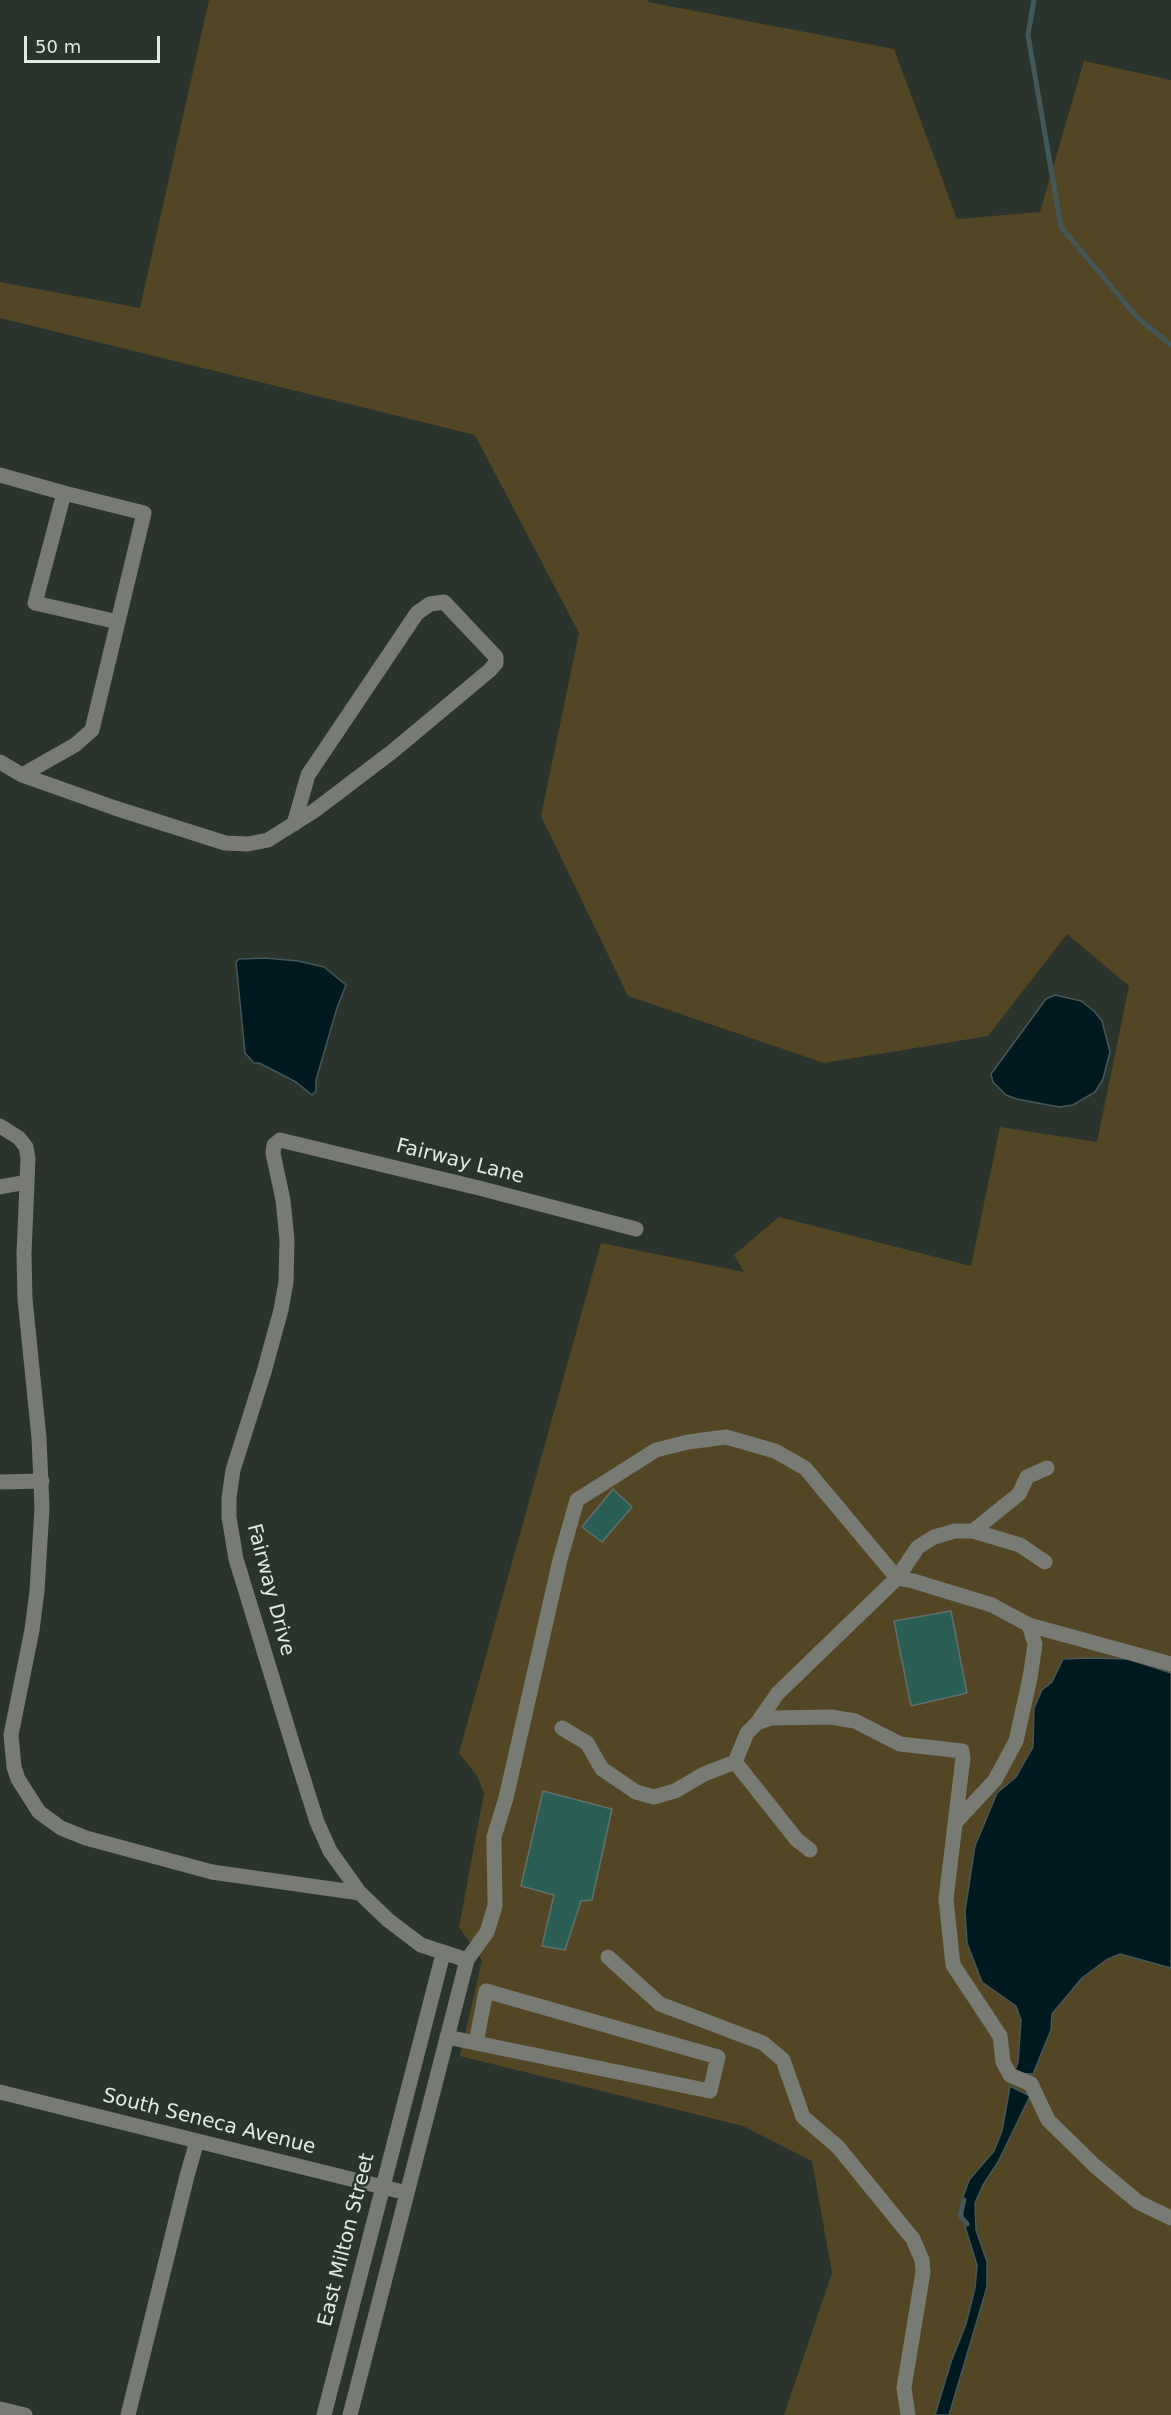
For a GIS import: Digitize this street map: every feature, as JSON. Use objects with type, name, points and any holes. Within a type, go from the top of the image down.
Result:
[{"type":"street","points":[[0,475],[144,513],[92,730],[75,745],[22,775]]},
{"type":"street","points":[[64,493],[35,603],[118,622]]},
{"type":"street","points":[[0,762],[22,775],[225,843],[248,844],[268,840],[294,824],[393,751],[496,663],[496,657],[444,602],[430,604],[417,613],[308,775],[294,824]]},
{"type":"street","points":[[0,1126],[15,1133],[26,1147],[28,1158],[24,1254],[25,1299],[42,1481],[37,1591],[25,1672],[6,1719],[18,1779],[39,1812],[61,1828],[86,1838],[212,1872],[360,1893],[388,1920],[421,1946],[467,1960]]},
{"type":"street","name":"Fairway Lane","points":[[275,1143],[280,1140],[636,1229]]},
{"type":"street","name":"Fairway Drive","points":[[275,1143],[273,1153],[280,1183],[286,1230],[286,1282],[278,1320],[233,1470],[229,1498],[231,1538],[317,1822],[330,1851],[360,1893]]},
{"type":"street","points":[[0,1187],[27,1182]]},
{"type":"street","points":[[350,2415],[467,1960],[487,1932],[495,1906],[494,1837],[506,1798],[560,1560],[577,1500],[656,1450],[688,1442],[726,1437],[775,1451],[805,1468],[897,1578],[992,1605],[1029,1624],[1171,1664]]},
{"type":"street","points":[[974,1531],[1018,1494],[1027,1477],[1047,1468]]},
{"type":"street","points":[[0,1482],[42,1481]]},
{"type":"street","points":[[562,1728],[587,1743],[602,1769],[636,1792],[654,1797],[675,1791],[704,1774],[735,1762],[747,1733],[778,1693],[897,1578],[918,1547],[934,1536],[955,1531],[974,1531],[1020,1545],[1046,1562]]},
{"type":"street","points":[[955,1823],[995,1780],[1016,1741],[1035,1644],[1029,1624]]},
{"type":"street","points":[[757,1723],[771,1718],[831,1717],[855,1721],[900,1743],[962,1751],[946,1899],[953,1965],[1000,2036],[1003,2062],[1010,2075],[1031,2084],[1048,2120],[1095,2166],[1138,2202],[1171,2218]]},
{"type":"street","points":[[735,1762],[797,1840],[810,1850]]},
{"type":"street","name":"East Milton Street","points":[[324,2415],[443,1954]]},
{"type":"street","points":[[608,1957],[660,2004],[763,2043],[783,2060],[803,2117],[838,2147],[913,2239],[922,2260],[923,2272],[904,2388],[908,2415]]},
{"type":"street","points":[[447,2037],[476,2043],[710,2091],[718,2057],[486,1990],[476,2043]]},
{"type":"street","points":[[411,2076],[436,2082]]},
{"type":"street","name":"South Seneca Avenue","points":[[0,2092],[407,2193]]},
{"type":"street","points":[[128,2415],[186,2176],[197,2141]]},
{"type":"street","points":[[0,2409],[25,2415]]},
{"type":"shaded area","points":[[209,0],[649,0],[648,2],[894,49],[957,219],[1040,212],[1084,61],[1171,80],[1171,2415],[784,2415],[832,2273],[812,2161],[743,2126],[460,2056],[482,1960],[459,1927],[484,1793],[477,1776],[459,1753],[601,1243],[744,1272],[734,1255],[779,1217],[971,1266],[1000,1127],[1097,1142],[1129,986],[1067,934],[988,1036],[824,1063],[628,996],[541,816],[579,633],[475,435],[0,318],[0,282],[140,308]]},
{"type":"water","points":[[265,958],[298,961],[324,967],[346,985],[316,1080],[316,1091],[312,1095],[296,1082],[259,1063],[254,1063],[245,1053],[236,962],[239,959]]},
{"type":"water","points":[[1055,995],[1081,1001],[1094,1011],[1102,1021],[1110,1052],[1103,1079],[1095,1092],[1073,1105],[1059,1107],[1006,1095],[993,1082],[991,1074],[1046,999]]},
{"type":"water","points":[[1063,1659],[1128,1659],[1171,1673],[1171,1968],[1120,1954],[1106,1960],[1082,1978],[1052,2014],[1051,2030],[1033,2074],[1014,2073],[1018,2062],[1021,2020],[1016,2006],[982,1982],[967,1943],[965,1911],[975,1846],[997,1793],[1016,1777],[1033,1747],[1034,1708],[1042,1690],[1052,1682]]},
{"type":"water","points":[[1010,2086],[1030,2096],[975,2203],[976,2230],[987,2262],[987,2287],[949,2415],[935,2415],[951,2362],[966,2324],[975,2288],[977,2265],[963,2220],[962,2200],[969,2180],[994,2151],[1002,2131]]},
{"type":"building","points":[[613,1489],[632,1507],[602,1542],[582,1527]]},
{"type":"building","points":[[951,1611],[967,1693],[911,1706],[894,1621]]},
{"type":"building","points":[[543,1791],[612,1809],[592,1900],[581,1901],[565,1950],[542,1946],[554,1895],[521,1886]]},
{"type":"waterway","points":[[1034,0],[1028,35],[1061,227],[1137,317],[1171,345]]},
{"type":"waterway","points":[[964,2200],[960,2216],[967,2224]]}]
